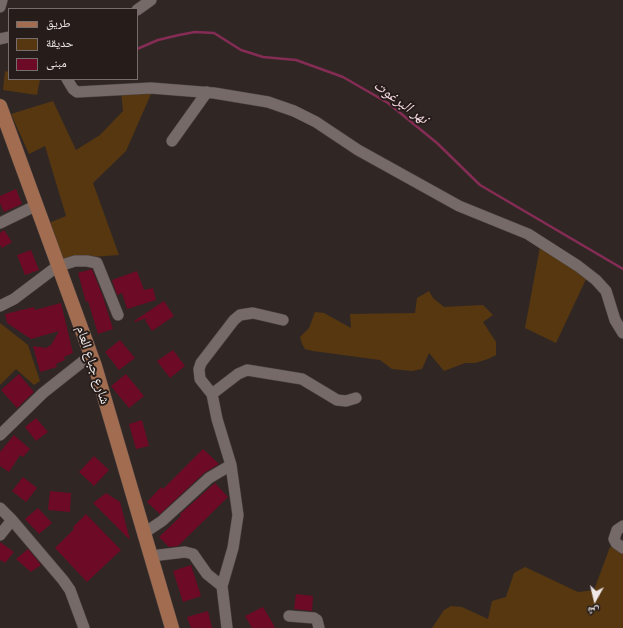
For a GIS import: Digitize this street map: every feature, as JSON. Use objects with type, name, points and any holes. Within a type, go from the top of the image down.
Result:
[{"type":"main road","name":"شارع جباع العام","points":[[0,106],[91,355],[172,628]]},
{"type":"street","points":[[0,7],[2,0]]},
{"type":"street","points":[[138,9],[151,0]]},
{"type":"street","points":[[68,80],[73,90],[77,92],[144,88],[207,92],[268,102],[294,111],[316,122],[358,150],[459,206],[528,234],[573,262],[596,280],[606,291],[611,302],[615,320],[623,333]]},
{"type":"street","points":[[172,141],[207,92]]},
{"type":"street","points":[[0,223],[37,205]]},
{"type":"street","points":[[0,306],[14,299],[59,265],[74,261],[87,261],[97,263],[118,315]]},
{"type":"street","points":[[227,628],[223,607],[222,586],[233,548],[238,515],[231,465],[217,419],[212,394],[200,379],[199,369],[201,363],[234,320],[240,315],[253,313],[283,320]]},
{"type":"street","points":[[0,435],[44,394],[91,355]]},
{"type":"street","points":[[212,394],[238,374],[247,370],[302,379],[337,400],[346,401],[356,398]]},
{"type":"street","points":[[144,533],[162,521],[209,478],[231,465]]},
{"type":"street","points":[[0,508],[12,520],[70,590],[84,628]]},
{"type":"street","points":[[0,535],[12,520]]},
{"type":"street","points":[[623,526],[617,530],[614,538],[616,543],[623,548]]},
{"type":"street","points":[[150,556],[186,552],[193,554],[208,574],[222,586]]},
{"type":"street","points":[[289,616],[314,618],[317,620],[319,628]]},
{"type":"green space","points":[[5,71],[8,72],[8,80],[40,80],[37,95],[3,90]]},
{"type":"green space","points":[[121,92],[151,94],[126,151],[93,183],[119,255],[63,259],[49,223],[66,216],[45,146],[29,154],[11,114],[53,101],[76,150],[100,135],[123,111]]},
{"type":"green space","points":[[540,247],[587,277],[556,343],[525,328]]},
{"type":"green space","points":[[429,291],[433,298],[444,307],[483,305],[493,315],[483,322],[496,342],[496,355],[475,363],[465,363],[444,371],[429,353],[422,369],[412,371],[392,369],[380,360],[313,351],[305,349],[302,344],[300,337],[309,328],[315,312],[324,313],[351,328],[350,314],[415,313],[417,298]]},
{"type":"green space","points":[[0,323],[28,345],[40,381],[34,385],[16,369],[0,385]]},
{"type":"green space","points":[[610,547],[623,551],[623,628],[432,628],[444,610],[451,606],[462,607],[488,619],[492,601],[506,597],[514,573],[525,567],[578,592],[594,590]]},
{"type":"building","points":[[16,189],[22,204],[4,212],[0,203],[0,196]]},
{"type":"building","points":[[4,230],[12,242],[2,248],[0,245],[0,233]]},
{"type":"building","points":[[31,250],[39,270],[25,275],[17,255]]},
{"type":"building","points":[[92,269],[113,329],[98,334],[88,301],[86,302],[78,273]]},
{"type":"building","points":[[137,271],[144,290],[153,288],[156,300],[127,309],[122,293],[117,295],[112,280]]},
{"type":"building","points":[[164,301],[174,316],[152,331],[145,320],[147,318],[134,321]]},
{"type":"building","points":[[61,303],[73,353],[64,357],[65,360],[56,364],[57,367],[40,372],[33,346],[46,348],[51,345],[59,331],[31,339],[7,323],[5,314],[34,307],[35,310]]},
{"type":"building","points":[[120,340],[135,358],[119,370],[105,352]]},
{"type":"building","points":[[173,350],[185,366],[170,378],[157,361]]},
{"type":"building","points":[[19,374],[34,392],[17,408],[1,390]]},
{"type":"building","points":[[126,374],[144,396],[129,408],[111,386]]},
{"type":"building","points":[[36,418],[48,432],[36,441],[25,427]]},
{"type":"building","points":[[142,420],[149,446],[136,449],[129,424]]},
{"type":"building","points":[[14,435],[30,449],[23,457],[20,455],[9,472],[0,466],[0,452]]},
{"type":"building","points":[[203,449],[219,464],[204,473],[160,514],[147,502],[161,487],[163,489]]},
{"type":"building","points":[[94,456],[109,470],[94,486],[79,472]]},
{"type":"building","points":[[23,477],[37,488],[26,502],[12,491]]},
{"type":"building","points":[[215,483],[228,497],[178,546],[169,547],[159,537],[181,516],[180,514]]},
{"type":"building","points":[[50,491],[71,493],[70,512],[48,510]]},
{"type":"building","points":[[106,493],[120,502],[130,540],[93,503]]},
{"type":"building","points":[[38,508],[52,523],[39,534],[25,519]]},
{"type":"building","points":[[86,514],[121,550],[87,582],[55,548],[74,529],[73,527]]},
{"type":"building","points":[[0,542],[14,552],[5,563],[0,560]]},
{"type":"building","points":[[28,549],[41,565],[31,572],[16,559]]},
{"type":"building","points":[[191,565],[201,596],[183,602],[173,571]]},
{"type":"building","points":[[296,594],[313,596],[312,611],[294,609]]},
{"type":"building","points":[[263,607],[275,628],[252,628],[245,616]]},
{"type":"building","points":[[208,611],[212,628],[191,628],[187,617]]},
{"type":"waterway","name":"نهر البرغوت","points":[[138,49],[158,40],[179,35],[195,32],[214,33],[241,50],[263,57],[296,60],[343,77],[388,103],[437,143],[480,185],[623,269]]}]
